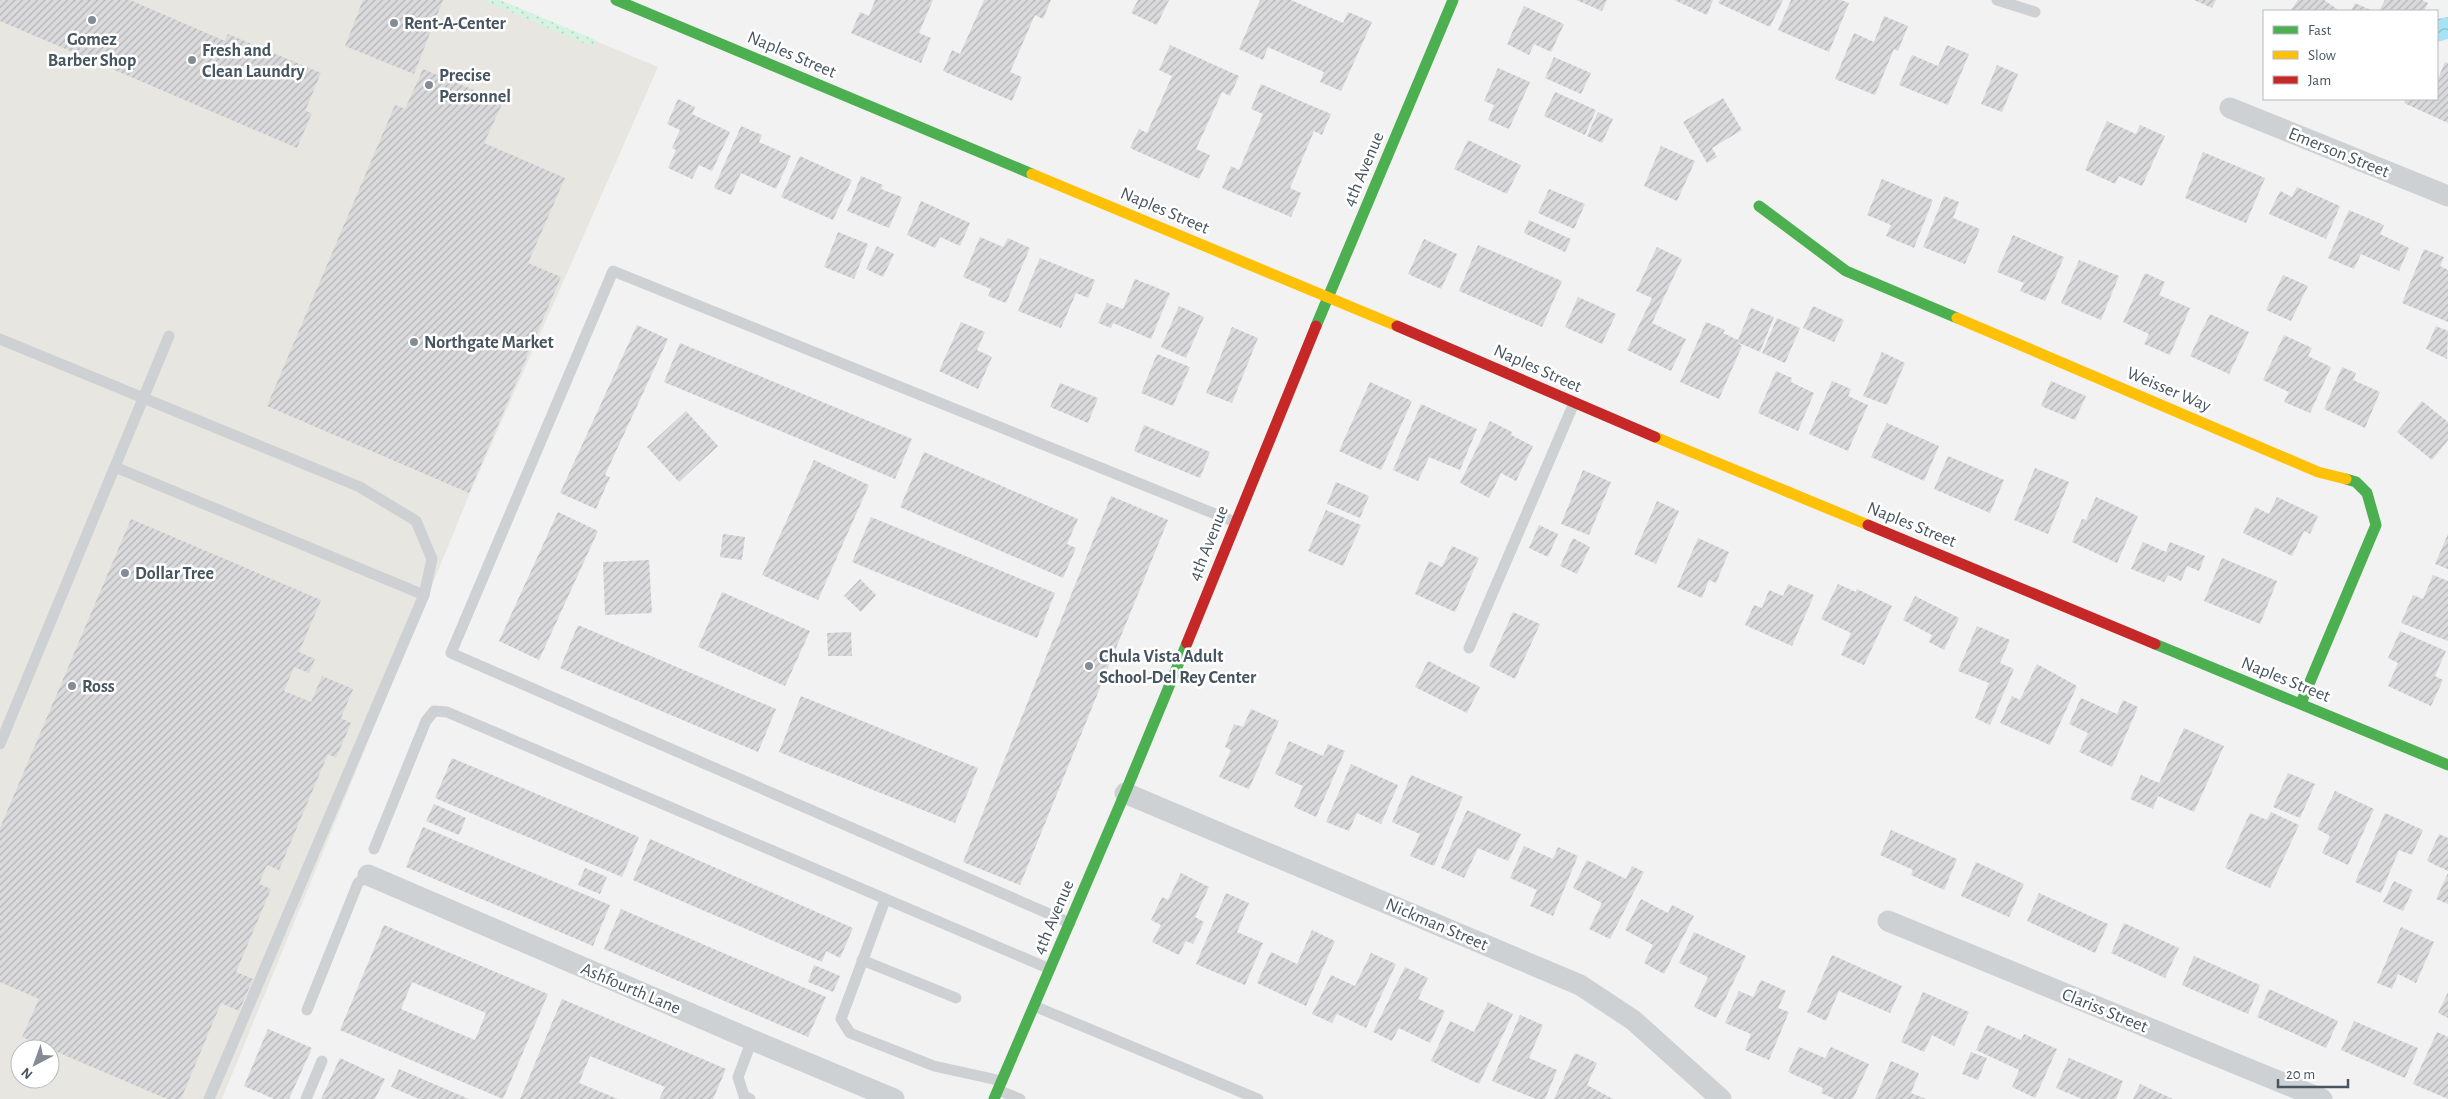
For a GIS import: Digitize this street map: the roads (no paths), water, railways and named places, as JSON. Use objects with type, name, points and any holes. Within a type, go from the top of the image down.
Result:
[{"type":"street","name":"Naples Street","points":[[616,0],[1328,297],[1574,403],[2448,765]]},
{"type":"street","name":"4th Avenue","points":[[998,1090],[1125,793],[1328,297],[1453,0]]},
{"type":"street","name":"Emerson Street","points":[[2230,108],[2448,196]]},
{"type":"street","name":"Weisser Way","points":[[1759,206],[1846,271],[2318,472],[2356,482],[2367,493],[2376,525],[2300,703]]},
{"type":"street","name":"Nickman Street","points":[[1125,793],[1580,984],[1633,1020],[1721,1099]]},
{"type":"street","name":"Ashfourth Lane","points":[[368,875],[894,1099]]},
{"type":"street","name":"Clariss Street","points":[[1888,921],[2322,1099]]},
{"type":"lane","points":[[1997,0],[2035,12]]},
{"type":"lane","points":[[1070,923],[451,653],[614,270],[1235,522]]},
{"type":"lane","points":[[0,744],[169,336]]},
{"type":"lane","points":[[0,339],[142,399],[360,487],[416,521],[432,559],[424,595],[209,1099]]},
{"type":"lane","points":[[1469,648],[1574,403]]},
{"type":"lane","points":[[115,467],[424,595]]},
{"type":"lane","points":[[374,849],[426,720],[434,711],[447,712],[1050,969]]},
{"type":"lane","points":[[307,1010],[358,884],[368,875]]},
{"type":"lane","points":[[885,900],[841,1019],[850,1033],[1020,1099]]},
{"type":"lane","points":[[862,960],[956,998]]},
{"type":"lane","points":[[1034,1006],[1258,1099]]},
{"type":"lane","points":[[750,1099],[744,1096],[738,1077],[752,1040]]},
{"type":"lane","points":[[306,1099],[322,1061]]},
{"type":"water","points":[[2448,17],[2448,39],[2438,42],[2438,19]]},
{"type":"place","name":"Gomez Barber Shop","points":[[92,20]]},
{"type":"place","name":"Rent-A-Center","points":[[394,23]]},
{"type":"place","name":"Fresh and Clean Laundry","points":[[192,60]]},
{"type":"place","name":"Precise Personnel","points":[[429,85]]},
{"type":"place","name":"Northgate Market","points":[[414,342]]},
{"type":"place","name":"Dollar Tree","points":[[125,573]]},
{"type":"place","name":"Chula Vista Adult School-Del Rey Center","points":[[1089,666]]},
{"type":"place","name":"Ross","points":[[72,686]]}]
